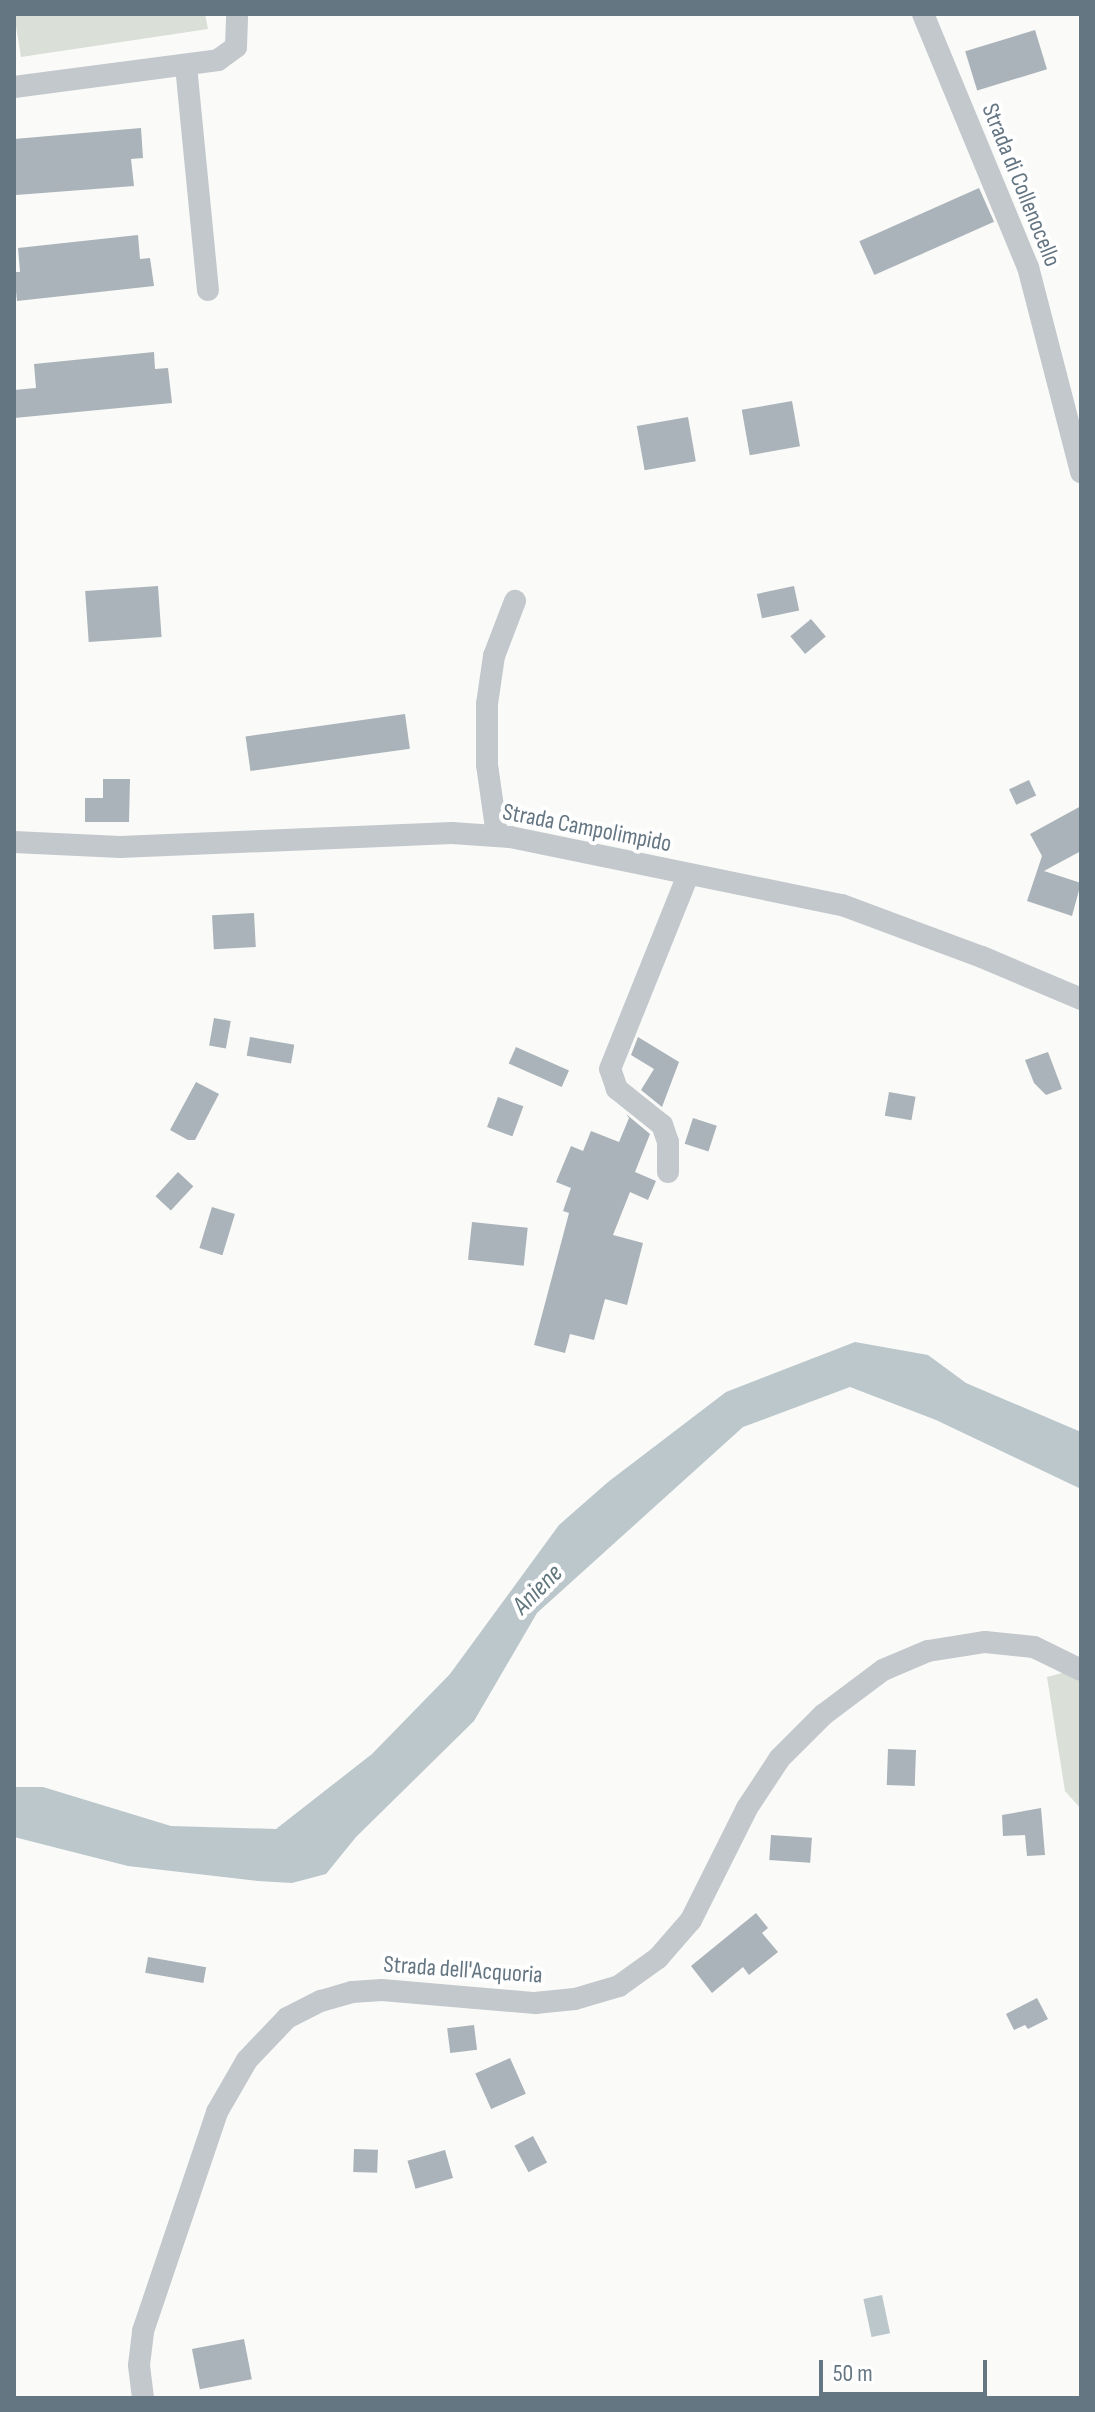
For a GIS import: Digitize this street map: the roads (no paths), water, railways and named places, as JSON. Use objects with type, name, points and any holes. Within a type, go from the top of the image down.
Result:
[{"type":"street","points":[[14,87],[218,60],[232,53],[238,40],[237,14]]},
{"type":"street","name":"Strada di Collenocello","points":[[923,14],[1028,267],[1081,472]]},
{"type":"street","points":[[186,66],[208,290]]},
{"type":"street","points":[[497,835],[487,765],[487,704],[494,656],[515,601]]},
{"type":"street","name":"Strada Campolimpido","points":[[14,842],[184,846],[452,833],[497,835],[688,875],[776,889],[854,909],[1081,999]]},
{"type":"street","points":[[668,1172],[668,1142],[662,1125],[617,1089],[610,1069],[688,875]]},
{"type":"street","name":"Strada dell'Acquoria","points":[[143,2398],[139,2365],[143,2331],[217,2112],[247,2060],[287,2018],[321,2001],[352,1992],[382,1990],[546,2003],[575,1999],[619,1986],[646,1969],[691,1920],[747,1808],[780,1758],[823,1715],[883,1670],[928,1651],[985,1642],[1034,1647],[1081,1670]]},
{"type":"water","name":"Aniene","points":[[855,1342],[928,1355],[966,1383],[1081,1432],[1081,1489],[936,1420],[850,1387],[743,1427],[537,1613],[474,1721],[356,1837],[326,1874],[292,1883],[128,1866],[14,1837],[14,1787],[43,1787],[171,1826],[276,1829],[372,1754],[450,1674],[559,1525],[608,1482],[726,1392]]},
{"type":"water","points":[[882,2295],[890,2333],[872,2337],[863,2299]]}]
